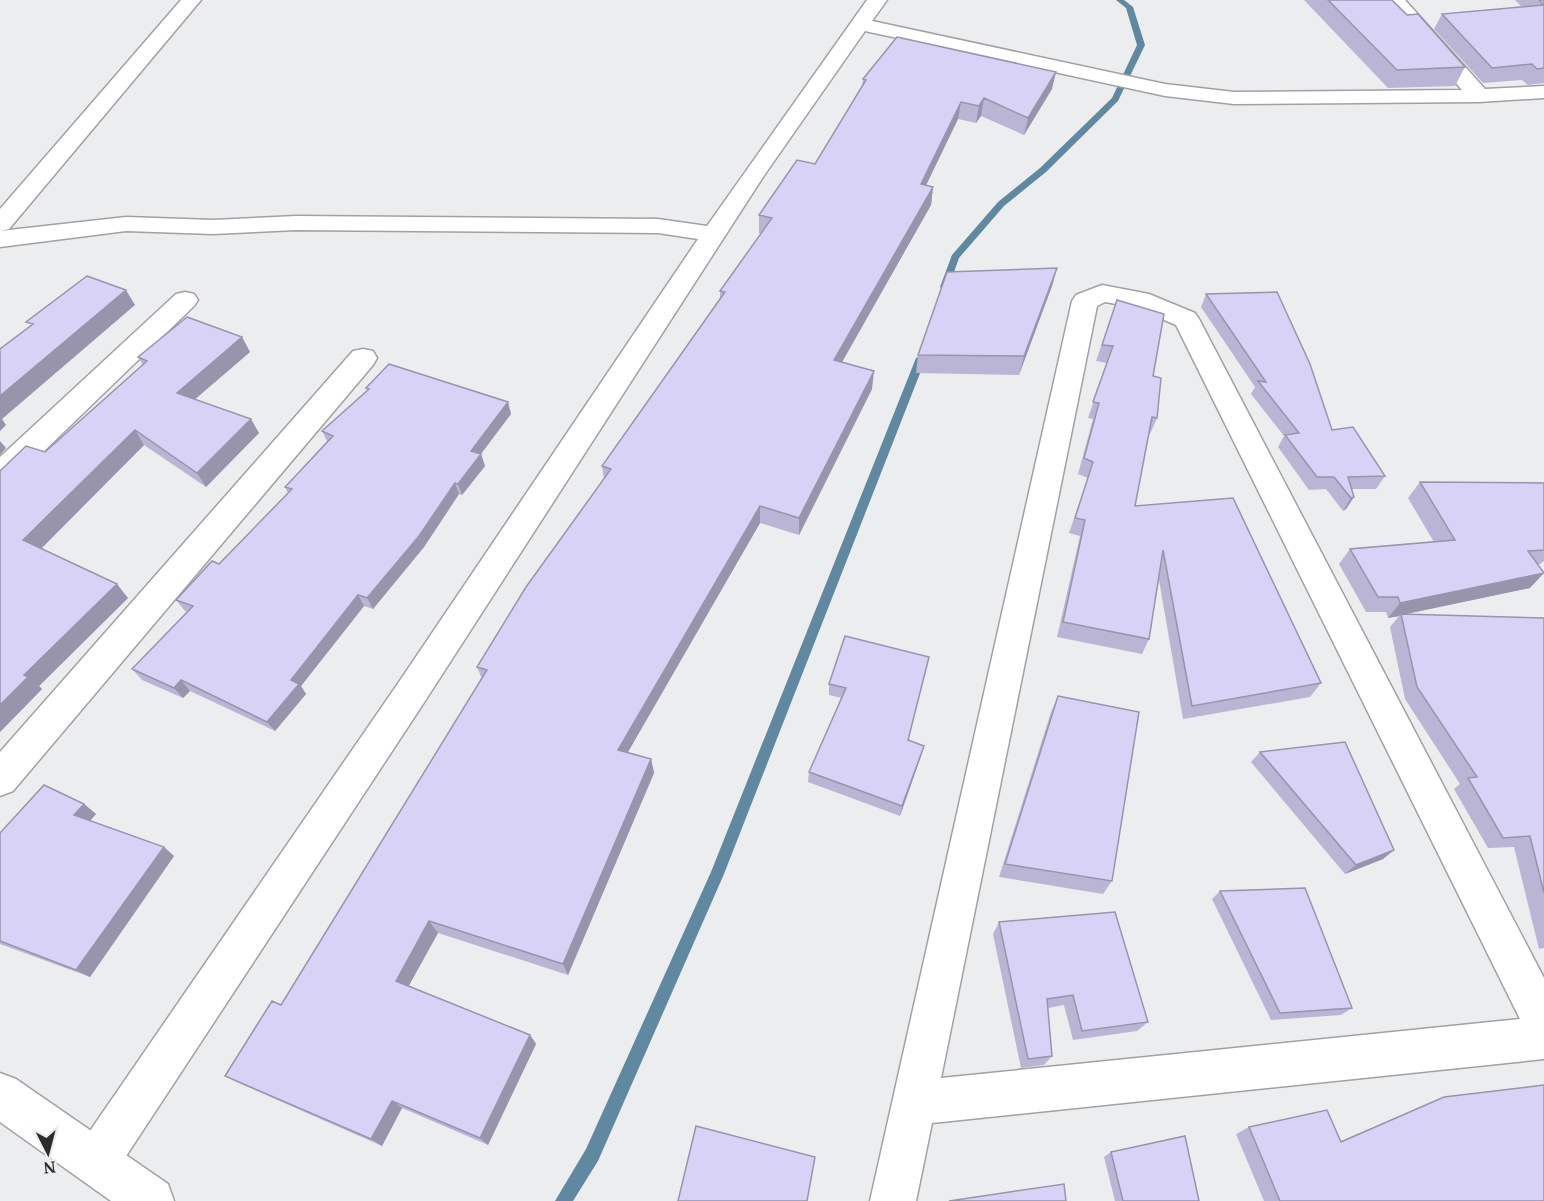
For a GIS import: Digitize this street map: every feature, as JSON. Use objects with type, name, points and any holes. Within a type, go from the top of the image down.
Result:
[{"type":"street","points":[[0,224],[191,0]]},
{"type":"street","points":[[1395,0],[1479,96]]},
{"type":"street","points":[[97,1161],[413,690],[714,234],[868,12],[1071,71],[1166,90],[1234,98],[1479,96],[1544,92]]},
{"type":"street","points":[[0,239],[126,224],[213,227],[296,223],[647,226],[714,234]]},
{"type":"street","points":[[893,1201],[1085,301],[1102,293],[1140,300],[1186,319],[1544,1022]]},
{"type":"street","points":[[0,476],[185,300]]},
{"type":"street","points":[[0,779],[363,358]]},
{"type":"street","points":[[914,1103],[1544,1038]]},
{"type":"street","points":[[0,1095],[151,1201]]},
{"type":"building","points":[[1328,0],[1392,0],[1407,15],[1418,14],[1465,67],[1397,70]]},
{"type":"building","points":[[1544,5],[1544,68],[1537,69],[1532,64],[1492,68],[1442,14]]},
{"type":"building","points":[[897,37],[1056,72],[1028,118],[984,98],[979,106],[961,102],[921,184],[933,187],[834,360],[874,371],[799,518],[760,506],[618,750],[651,759],[563,964],[429,921],[396,981],[530,1035],[480,1138],[392,1101],[371,1139],[225,1076],[272,1001],[281,1005],[487,670],[477,667],[526,587],[611,469],[602,466],[725,292],[720,291],[772,218],[759,215],[797,160],[815,164],[866,80],[863,79]]},
{"type":"building","points":[[1057,268],[1024,356],[918,355],[947,272]]},
{"type":"building","points":[[87,276],[126,290],[0,396],[0,349],[33,324],[26,322]]},
{"type":"building","points":[[1277,292],[1310,364],[1332,430],[1353,427],[1385,476],[1348,477],[1354,497],[1351,498],[1334,477],[1317,477],[1285,435],[1299,433],[1258,381],[1266,382],[1206,294]]},
{"type":"building","points":[[1117,300],[1164,314],[1153,376],[1161,378],[1157,418],[1152,417],[1135,506],[1233,498],[1321,683],[1192,706],[1163,550],[1149,639],[1063,622],[1085,520],[1075,518],[1093,462],[1084,458],[1099,403],[1093,402],[1113,346],[1102,345]]},
{"type":"building","points":[[187,317],[242,337],[177,393],[251,419],[197,473],[135,430],[23,540],[117,584],[24,675],[28,677],[0,705],[0,471],[26,446],[45,452],[147,361],[138,357]]},
{"type":"building","points":[[389,364],[508,402],[471,451],[481,454],[458,484],[455,483],[419,536],[367,598],[358,595],[291,680],[299,684],[267,722],[181,680],[174,688],[132,669],[193,606],[176,600],[212,561],[219,564],[292,489],[285,487],[333,436],[322,431],[369,389],[366,388]]},
{"type":"building","points":[[1420,482],[1544,483],[1544,550],[1528,551],[1544,573],[1400,603],[1398,597],[1378,597],[1350,549],[1455,540]]},
{"type":"building","points":[[1401,614],[1544,618],[1544,893],[1530,836],[1503,838],[1468,778],[1477,777],[1417,687]]},
{"type":"building","points":[[845,636],[929,657],[908,740],[924,746],[902,806],[809,772],[846,688],[829,684]]},
{"type":"building","points":[[1058,696],[1139,712],[1112,881],[1005,864]]},
{"type":"building","points":[[1345,742],[1394,850],[1356,865],[1260,752]]},
{"type":"building","points":[[44,785],[84,804],[74,815],[164,847],[76,970],[0,941],[0,833]]},
{"type":"building","points":[[1305,888],[1352,1008],[1280,1013],[1220,891]]},
{"type":"building","points":[[1115,912],[1148,1022],[1082,1031],[1073,995],[1047,999],[1052,1056],[1028,1059],[999,922]]},
{"type":"building","points":[[1544,1085],[1544,1201],[1280,1201],[1249,1127],[1327,1110],[1341,1142],[1444,1097]]},
{"type":"building","points":[[696,1126],[815,1157],[807,1201],[678,1201]]},
{"type":"building","points":[[1185,1136],[1199,1201],[1123,1201],[1111,1152]]},
{"type":"building","points":[[1064,1184],[1066,1201],[949,1201]]},
{"type":"waterway","points":[[945,287],[955,257],[1001,204],[1043,170],[1115,99],[1141,45],[1129,7],[1120,0]]},
{"type":"waterway","points":[[563,1201],[592,1155],[717,874],[921,358]]}]
